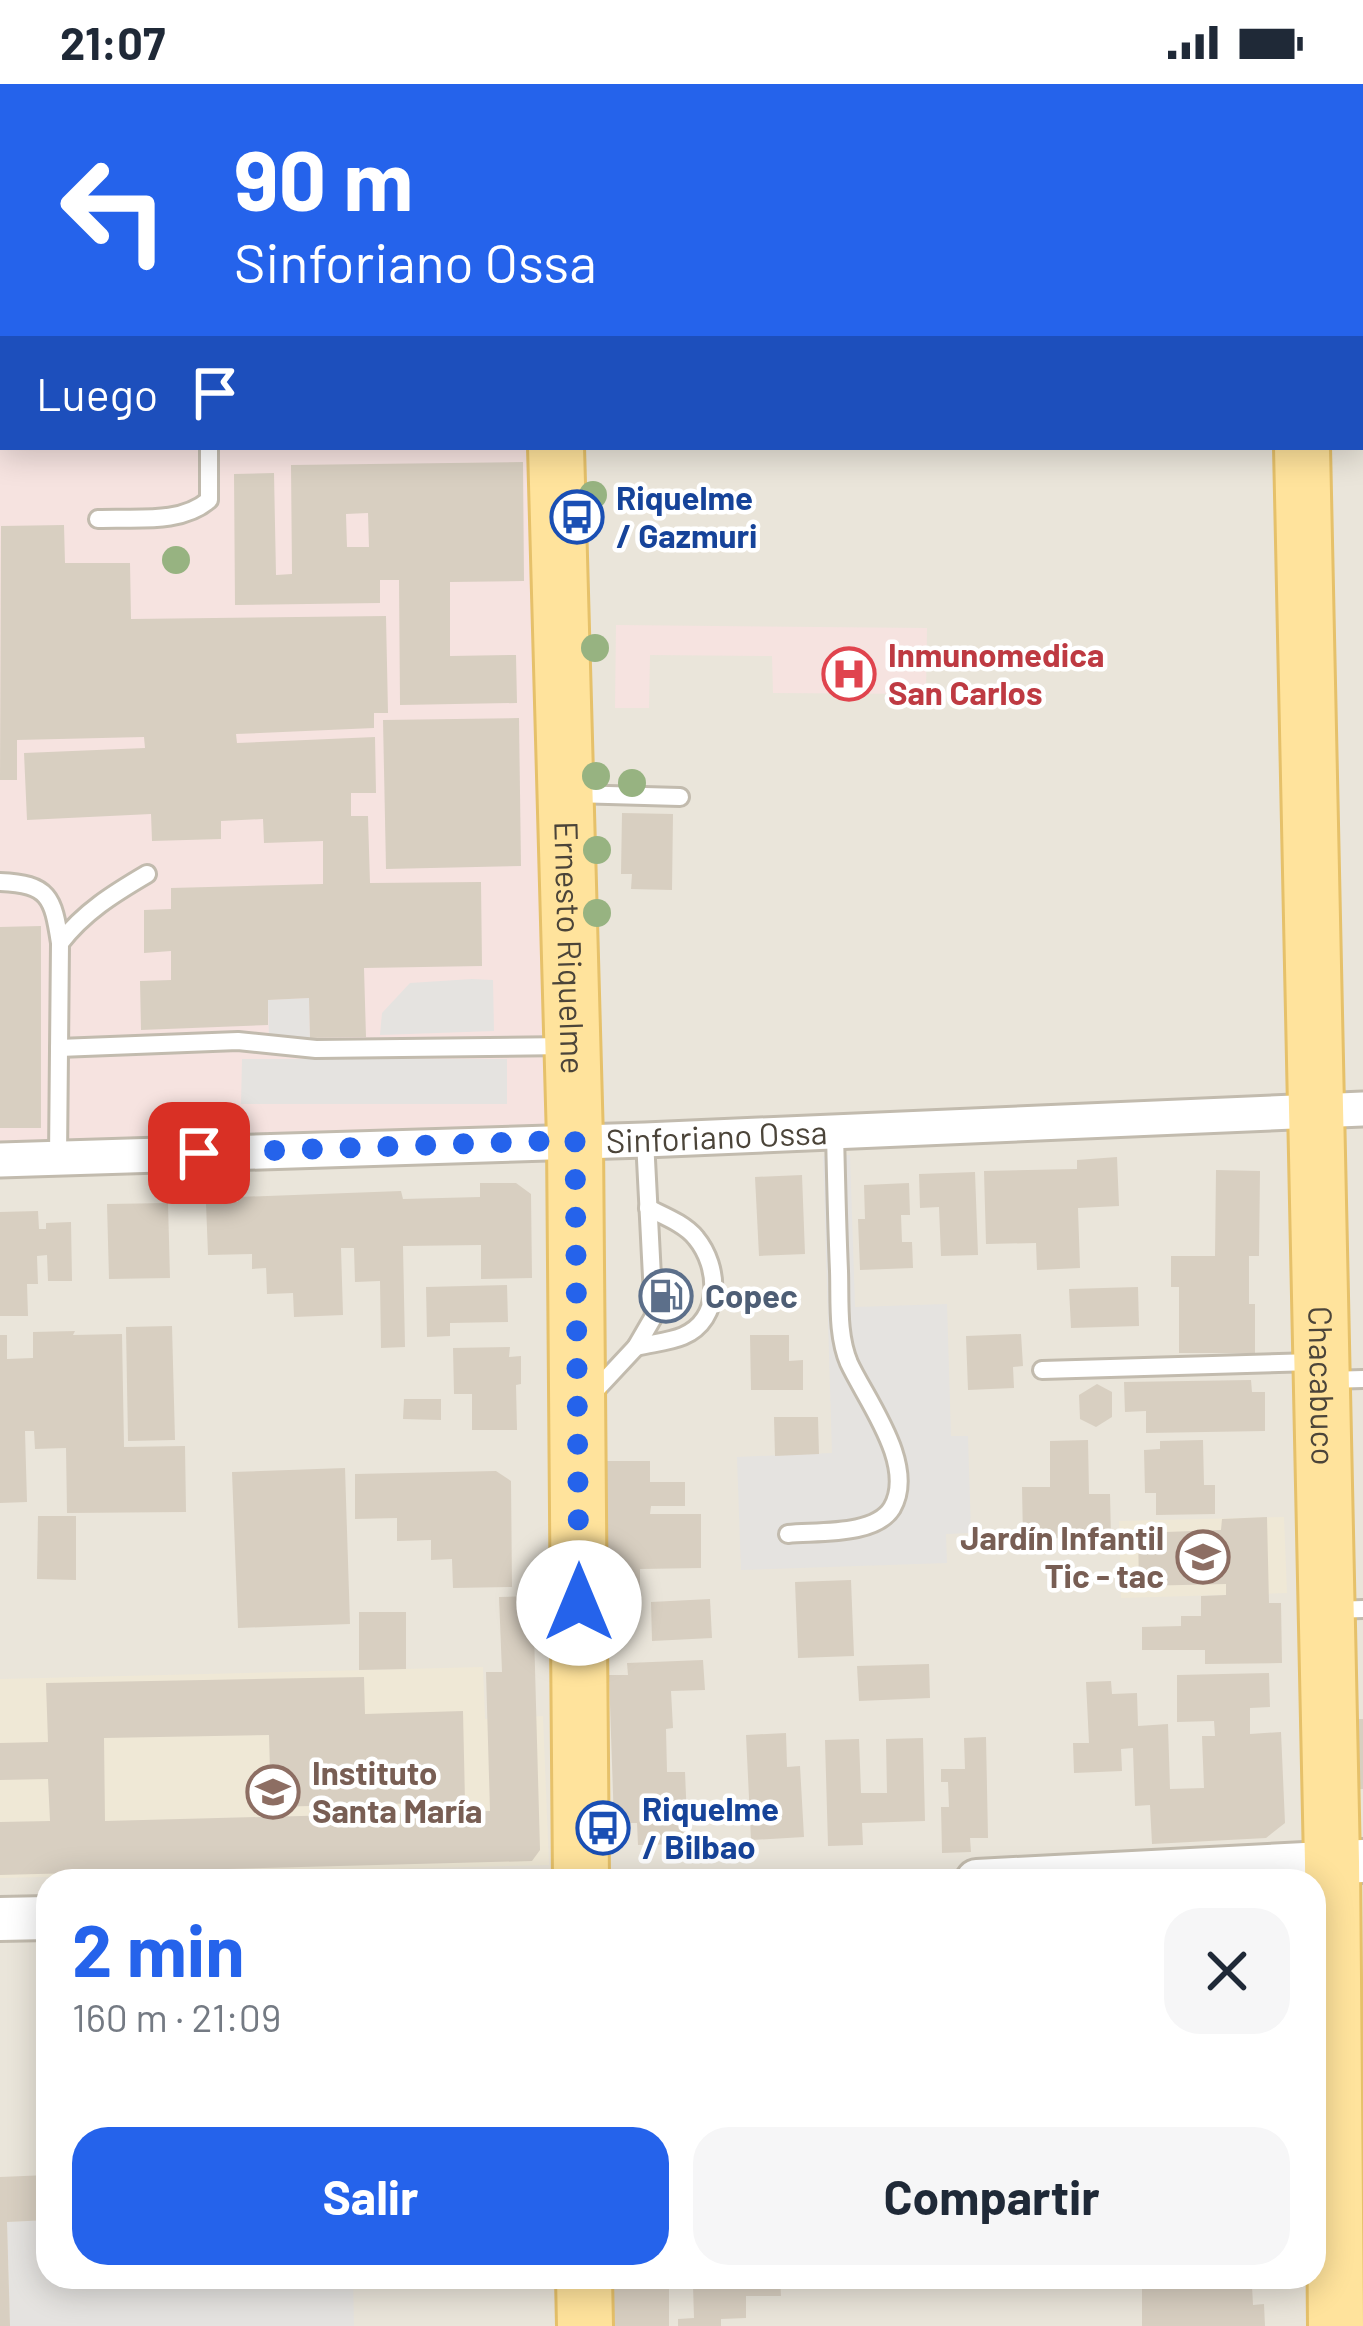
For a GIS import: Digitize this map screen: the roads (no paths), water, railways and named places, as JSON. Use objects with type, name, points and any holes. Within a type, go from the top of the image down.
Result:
[{"type":"main road","name":"Ernesto Riquelme","points":[[556,450],[575,1140],[581,1869]]},
{"type":"main road","name":"Chacabuco","points":[[1302,450],[1338,1110],[1335,1374],[1345,1609],[1347,1862],[1336,2326]]},
{"type":"main road","points":[[584,2289],[584,2326]]},
{"type":"street","name":"Sinforiano Ossa","points":[[0,1160],[645,1140],[1338,1110]]},
{"type":"street","points":[[1211,1869],[1347,1862]]},
{"type":"street","points":[[0,1919],[36,1918]]},
{"type":"lane","points":[[98,519],[182,515],[197,510],[209,500],[209,450]]},
{"type":"lane","points":[[566,794],[680,797]]},
{"type":"lane","points":[[60,943],[106,898],[147,874]]},
{"type":"lane","points":[[0,882],[28,883],[44,890],[55,912],[60,943],[58,1158]]},
{"type":"lane","points":[[59,1048],[238,1041],[316,1049],[572,1046]]},
{"type":"lane","points":[[788,1534],[874,1525],[891,1510],[898,1486],[892,1450],[877,1408],[848,1360],[841,1322],[835,1132]]},
{"type":"lane","points":[[577,1418],[655,1316],[645,1140]]},
{"type":"lane","points":[[636,1346],[684,1335],[705,1320],[714,1300],[708,1257],[694,1234],[648,1208]]},
{"type":"lane","points":[[1042,1370],[1335,1374]]},
{"type":"place","name":"Riquelme / Gazmuri","points":[[577,517]]},
{"type":"place","name":"Inmunomedica San Carlos","points":[[849,674]]},
{"type":"place","name":"Copec","points":[[666,1296]]},
{"type":"place","name":"Jardín Infantil Tic - tac","points":[[1203,1557]]},
{"type":"place","name":"Instituto Santa María","points":[[273,1792]]},
{"type":"place","name":"Riquelme / Bilbao","points":[[603,1828]]}]
